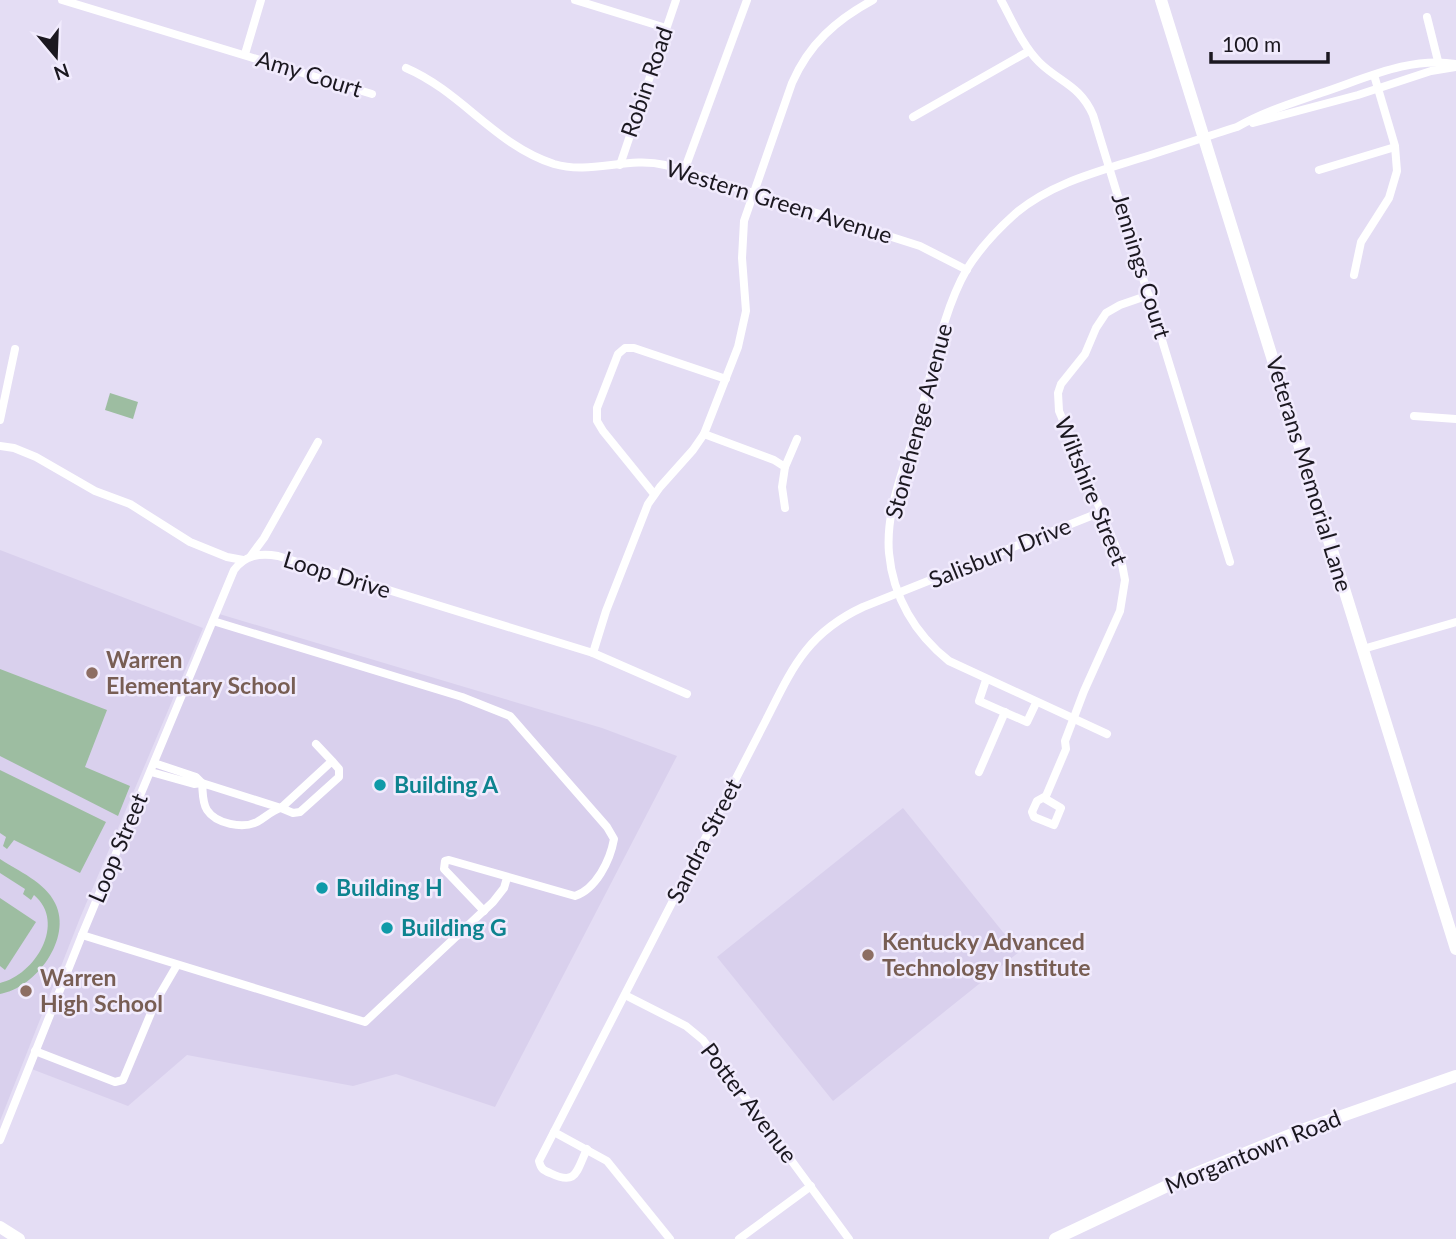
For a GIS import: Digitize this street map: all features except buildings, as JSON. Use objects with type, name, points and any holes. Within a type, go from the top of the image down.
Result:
[{"type":"main road","name":"Veterans Memorial Lane","points":[[1161,0],[1456,949]]},
{"type":"main road","name":"Morgantown Road","points":[[1055,1239],[1184,1178],[1302,1130],[1456,1076]]},
{"type":"main road","points":[[0,1227],[19,1239]]},
{"type":"street","name":"Amy Court","points":[[62,0],[372,94]]},
{"type":"street","points":[[245,54],[261,0]]},
{"type":"street","points":[[575,0],[666,28]]},
{"type":"street","name":"Robin Road","points":[[620,164],[676,0]]},
{"type":"street","points":[[684,171],[747,0]]},
{"type":"street","points":[[593,653],[617,581],[654,494],[704,434],[743,332],[746,311],[742,238],[753,192],[800,64],[834,24],[873,0]]},
{"type":"street","name":"Jennings Court","points":[[1001,0],[1030,51],[1039,62],[1084,97],[1093,115],[1230,562]]},
{"type":"street","points":[[1427,17],[1438,61]]},
{"type":"street","points":[[914,117],[1030,51]]},
{"type":"street","points":[[1237,127],[1262,114],[1405,66],[1438,61],[1456,66]]},
{"type":"street","points":[[1237,127],[1456,66]]},
{"type":"street","name":"Western Green Avenue","points":[[406,68],[444,88],[490,129],[526,153],[568,167],[595,168],[648,162],[684,171],[929,249],[967,270]]},
{"type":"street","points":[[1354,275],[1361,242],[1393,189],[1397,172],[1395,147],[1374,75]]},
{"type":"street","name":"Stonehenge Avenue","points":[[1107,734],[957,666],[933,647],[913,623],[898,594],[889,553],[893,506],[948,317],[967,270],[998,231],[1037,198],[1060,185],[1237,127]]},
{"type":"street","points":[[1319,170],[1395,147]]},
{"type":"street","name":"Wiltshire Street","points":[[1044,798],[1066,749],[1065,741],[1084,691],[1116,622],[1125,590],[1121,559],[1059,411],[1058,393],[1066,376],[1085,354],[1106,313],[1149,295]]},
{"type":"street","points":[[654,494],[597,421],[597,408],[615,358],[625,348],[634,348],[726,379]]},
{"type":"street","points":[[0,419],[15,349]]},
{"type":"street","points":[[1414,416],[1456,419]]},
{"type":"street","points":[[704,434],[774,460],[785,467]]},
{"type":"street","points":[[785,508],[782,487],[785,467],[797,439]]},
{"type":"street","name":"Loop Street","points":[[0,1140],[234,570],[264,538],[317,442]]},
{"type":"street","name":"Loop Drive","points":[[0,446],[14,448],[36,457],[95,491],[130,503],[190,542],[227,557],[247,559],[262,554],[278,556],[593,653],[687,694]]},
{"type":"street","name":"Salisbury Drive","points":[[898,594],[1101,512]]},
{"type":"street","name":"Sandra Street","points":[[587,1149],[576,1173],[569,1179],[564,1180],[542,1169],[539,1161],[802,654],[818,635],[836,621],[898,594]]},
{"type":"street","points":[[213,621],[462,697],[510,716],[607,827],[614,839],[594,884],[580,894],[568,896],[445,861],[444,869],[484,911]]},
{"type":"street","points":[[1363,649],[1456,621]]},
{"type":"street","points":[[986,680],[979,701],[1027,722],[1036,703]]},
{"type":"street","points":[[979,772],[1005,712]]},
{"type":"street","points":[[152,767],[196,777],[202,783],[293,813],[300,812],[336,782],[340,773],[316,744]]},
{"type":"street","points":[[202,783],[206,809],[218,819],[248,825],[281,808],[332,761]]},
{"type":"street","points":[[263,802],[267,810],[266,816]]},
{"type":"street","points":[[82,935],[365,1022],[484,911],[499,895],[507,878]]},
{"type":"street","points":[[36,1051],[115,1082],[123,1080],[156,1001],[177,965]]},
{"type":"street","name":"Potter Avenue","points":[[625,995],[686,1026],[703,1040],[849,1239]]},
{"type":"street","points":[[554,1132],[607,1161],[670,1239]]},
{"type":"street","points":[[739,1239],[811,1186]]},
{"type":"shaded area","name":"Warren Elementary School","points":[[0,550],[203,628],[80,918],[0,1121]]},
{"type":"shaded area","points":[[216,613],[602,728],[677,756],[495,1107],[396,1074],[353,1086],[187,1055],[128,1106],[29,1068]]},
{"type":"shaded area","name":"Kentucky Advanced Technology Institute","points":[[903,808],[1019,952],[833,1101],[717,957]]},
{"type":"green space","points":[[110,393],[138,402],[133,419],[105,410]]},
{"type":"green space","points":[[0,669],[107,710],[85,767],[130,786],[118,816],[0,756]]},
{"type":"green space","points":[[0,770],[106,822],[80,873],[14,840],[7,849],[3,846],[6,837],[0,833]]},
{"type":"green space","points":[[0,859],[30,878],[51,896],[59,917],[59,931],[55,946],[38,972],[13,990],[0,994],[0,983],[25,970],[35,959],[47,933],[48,919],[43,906],[34,895],[31,900],[23,894],[25,889],[0,873]]},
{"type":"green space","points":[[0,898],[36,922],[5,970],[0,966]]},
{"type":"place","name":"Warren Elementary School","points":[[92,673]]},
{"type":"place","name":"Building A","points":[[380,785]]},
{"type":"place","name":"Building H","points":[[322,888]]},
{"type":"place","name":"Building G","points":[[387,928]]},
{"type":"place","name":"Kentucky Advanced Technology Institute","points":[[868,955]]},
{"type":"place","name":"Warren High School","points":[[26,991]]}]
